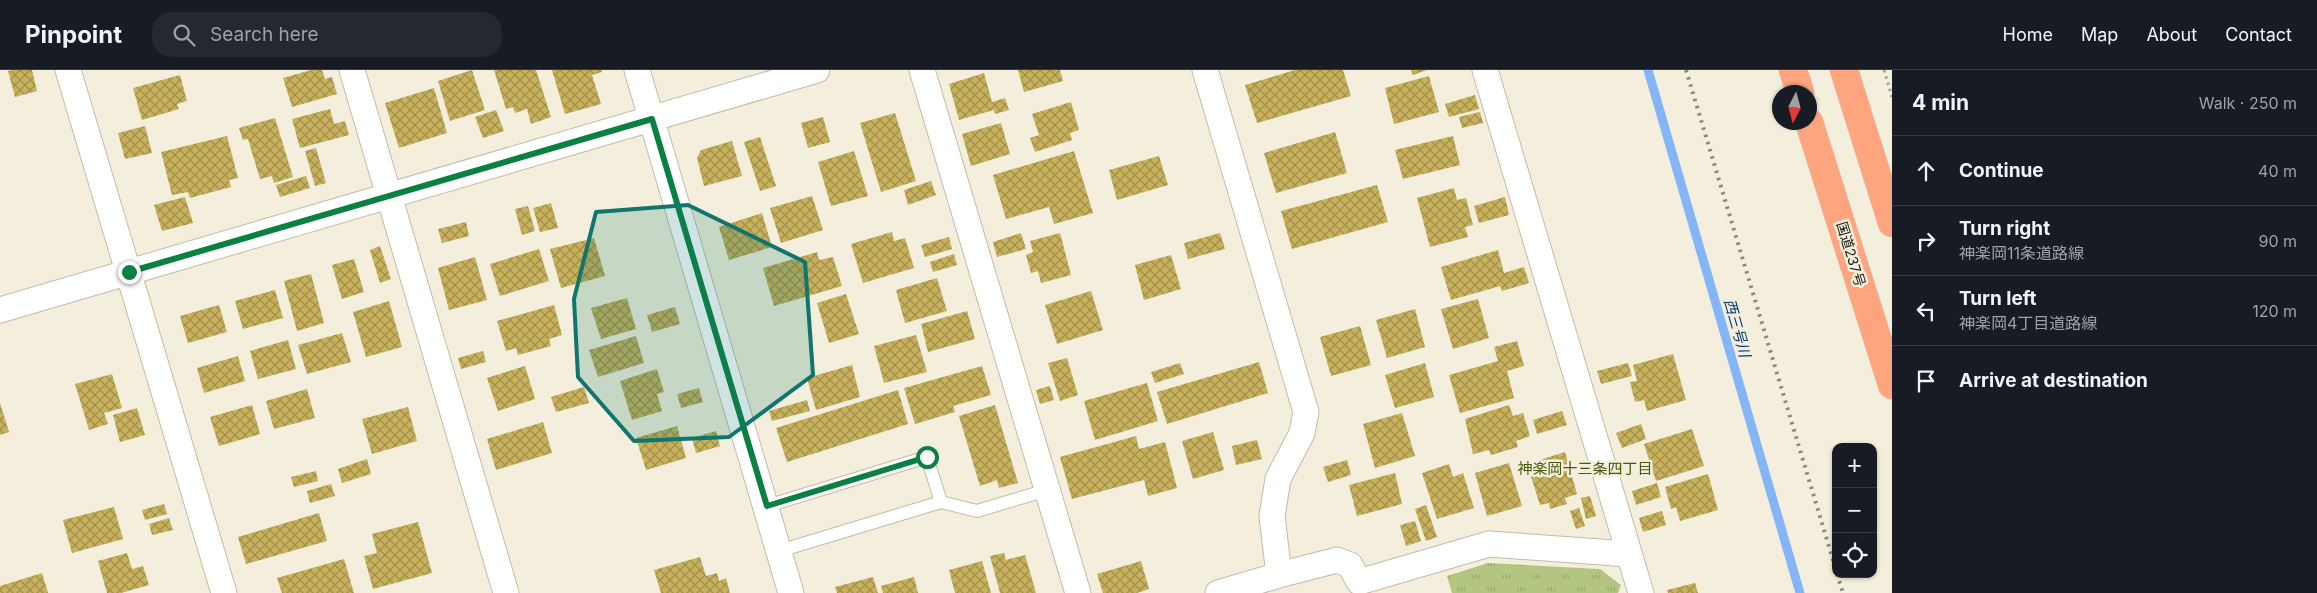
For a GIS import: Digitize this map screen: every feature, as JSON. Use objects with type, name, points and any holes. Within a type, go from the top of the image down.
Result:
[{"type":"highway","points":[[1793,70],[1798,85]]},
{"type":"highway","points":[[1844,70],[1892,223]]},
{"type":"highway","name":"国道237号","points":[[1812,130],[1892,385]]},
{"type":"street","points":[[68,70],[224,593]]},
{"type":"street","points":[[352,70],[506,593]]},
{"type":"street","points":[[637,70],[767,506],[778,552],[791,593]]},
{"type":"street","points":[[0,310],[817,70]]},
{"type":"street","points":[[922,70],[1078,593]]},
{"type":"street","points":[[1205,70],[1306,412],[1302,433],[1278,479],[1272,516],[1279,574]]},
{"type":"street","points":[[1485,70],[1641,593]]},
{"type":"street","points":[[1218,593],[1279,574],[1336,560],[1350,565],[1360,587],[1489,544],[1629,554]]},
{"type":"lane","points":[[767,506],[927,457],[941,502]]},
{"type":"lane","points":[[778,552],[941,502],[977,511],[1047,490]]},
{"type":"path","points":[[1884,70],[1892,98]]},
{"type":"highlighted area","points":[[688,205],[805,262],[813,375],[729,437],[634,441],[578,377],[574,299],[596,212]]},
{"type":"green space","points":[[1488,563],[1600,569],[1621,585],[1618,593],[1452,593],[1447,576]]},
{"type":"building","points":[[32,70],[37,91],[15,97],[8,71]]},
{"type":"building","points":[[311,70],[322,70],[325,79],[332,77],[337,94],[292,107],[283,78]]},
{"type":"building","points":[[472,70],[485,110],[450,121],[438,81]]},
{"type":"building","points":[[494,70],[536,70],[551,117],[531,124],[527,109],[515,113],[513,107],[506,109]]},
{"type":"building","points":[[552,70],[601,70],[602,72],[592,75],[601,104],[565,114]]},
{"type":"building","points":[[1018,70],[1060,70],[1063,81],[1024,92]]},
{"type":"building","points":[[1295,70],[1343,70],[1351,96],[1257,123],[1245,85]]},
{"type":"building","points":[[1411,70],[1427,70],[1413,75]]},
{"type":"building","points":[[984,73],[992,102],[1005,98],[1009,110],[995,114],[994,110],[959,120],[949,84]]},
{"type":"building","points":[[180,75],[187,101],[177,104],[179,109],[142,120],[133,88]]},
{"type":"building","points":[[1429,76],[1439,112],[1394,124],[1385,88]]},
{"type":"building","points":[[434,88],[447,133],[399,148],[385,103]]},
{"type":"building","points":[[1475,95],[1479,109],[1449,117],[1445,104]]},
{"type":"building","points":[[1071,102],[1079,130],[1070,133],[1072,140],[1035,152],[1030,138],[1039,135],[1032,114]]},
{"type":"building","points":[[330,109],[334,124],[345,121],[349,135],[300,148],[292,119]]},
{"type":"building","points":[[496,110],[504,131],[483,138],[475,117]]},
{"type":"building","points":[[1480,112],[1483,123],[1462,128],[1459,117]]},
{"type":"building","points":[[895,113],[916,181],[881,192],[860,123]]},
{"type":"building","points":[[823,117],[830,142],[808,148],[801,123]]},
{"type":"building","points":[[275,118],[293,177],[274,183],[272,176],[260,179],[248,139],[243,140],[239,128]]},
{"type":"building","points":[[1001,123],[1010,154],[971,166],[962,134]]},
{"type":"building","points":[[145,126],[152,153],[125,159],[118,133]]},
{"type":"building","points":[[1335,132],[1347,173],[1276,193],[1264,153]]},
{"type":"building","points":[[227,136],[238,178],[229,180],[231,187],[190,198],[188,192],[172,195],[161,152]]},
{"type":"building","points":[[1453,136],[1460,165],[1403,179],[1395,150]]},
{"type":"building","points":[[760,137],[776,186],[760,191],[744,142]]},
{"type":"building","points":[[732,141],[742,176],[704,186],[697,158],[701,150]]},
{"type":"building","points":[[316,148],[326,183],[315,186],[305,151]]},
{"type":"building","points":[[854,151],[868,196],[831,206],[818,162]]},
{"type":"building","points":[[1074,151],[1093,213],[1054,224],[1049,207],[1006,219],[993,175]]},
{"type":"building","points":[[1159,156],[1168,185],[1117,200],[1109,170]]},
{"type":"building","points":[[306,176],[310,188],[280,197],[276,185]]},
{"type":"building","points":[[931,181],[936,195],[908,205],[904,190]]},
{"type":"building","points":[[1377,185],[1388,222],[1292,249],[1281,211]]},
{"type":"building","points":[[1454,188],[1457,200],[1466,198],[1473,225],[1465,227],[1468,237],[1430,247],[1417,198]]},
{"type":"building","points":[[812,196],[823,230],[781,243],[770,208]]},
{"type":"building","points":[[185,197],[193,223],[162,231],[154,205]]},
{"type":"building","points":[[1505,197],[1509,215],[1479,223],[1474,206]]},
{"type":"building","points":[[551,203],[558,228],[540,232],[533,208]]},
{"type":"building","points":[[528,206],[535,231],[522,235],[515,209]]},
{"type":"building","points":[[762,213],[772,247],[729,260],[719,227]]},
{"type":"building","points":[[466,222],[469,236],[442,243],[438,229]]},
{"type":"building","points":[[892,232],[894,241],[905,238],[914,268],[863,283],[851,244]]},
{"type":"building","points":[[1021,233],[1026,249],[997,257],[993,242]]},
{"type":"building","points":[[1060,233],[1071,275],[1041,283],[1038,271],[1031,273],[1026,255],[1033,252],[1030,241]]},
{"type":"building","points":[[1220,233],[1225,249],[1188,259],[1184,243]]},
{"type":"building","points":[[949,237],[952,249],[925,257],[921,245]]},
{"type":"building","points":[[594,238],[605,276],[561,288],[550,249]]},
{"type":"building","points":[[380,246],[391,279],[380,283],[370,250]]},
{"type":"building","points":[[539,249],[549,281],[500,296],[490,264]]},
{"type":"building","points":[[1498,250],[1504,273],[1524,267],[1529,283],[1502,291],[1500,286],[1451,300],[1441,267]]},
{"type":"building","points":[[817,252],[819,260],[833,257],[842,286],[774,306],[763,268]]},
{"type":"building","points":[[954,254],[957,265],[933,272],[930,262]]},
{"type":"building","points":[[1171,255],[1181,289],[1144,300],[1135,265]]},
{"type":"building","points":[[475,257],[487,300],[449,310],[438,268]]},
{"type":"building","points":[[354,259],[364,292],[342,299],[332,265]]},
{"type":"building","points":[[311,274],[324,323],[297,331],[284,281]]},
{"type":"building","points":[[937,278],[947,311],[905,323],[896,290]]},
{"type":"building","points":[[275,290],[283,318],[243,329],[235,301]]},
{"type":"building","points":[[1091,291],[1103,330],[1057,344],[1045,305]]},
{"type":"building","points":[[846,294],[859,334],[829,343],[817,303]]},
{"type":"building","points":[[627,298],[636,329],[601,339],[591,308]]},
{"type":"building","points":[[1478,299],[1489,338],[1453,349],[1441,309]]},
{"type":"building","points":[[389,301],[402,347],[366,357],[353,312]]},
{"type":"building","points":[[219,305],[227,332],[188,343],[180,316]]},
{"type":"building","points":[[554,305],[562,335],[549,339],[551,346],[518,355],[516,348],[506,351],[497,321]]},
{"type":"building","points":[[675,307],[680,324],[652,332],[647,315]]},
{"type":"building","points":[[1415,309],[1425,347],[1387,358],[1376,320]]},
{"type":"building","points":[[967,311],[975,339],[928,352],[921,324]]},
{"type":"building","points":[[1360,326],[1371,365],[1331,376],[1320,337]]},
{"type":"building","points":[[342,333],[351,362],[307,374],[298,345]]},
{"type":"building","points":[[916,335],[927,372],[884,383],[874,346]]},
{"type":"building","points":[[636,336],[644,363],[598,377],[589,350]]},
{"type":"building","points":[[288,340],[296,369],[258,379],[250,351]]},
{"type":"building","points":[[1517,341],[1524,366],[1507,371],[1514,398],[1460,413],[1449,375],[1498,361],[1494,347]]},
{"type":"building","points":[[483,351],[486,362],[461,369],[458,358]]},
{"type":"building","points":[[1673,354],[1686,400],[1647,411],[1644,400],[1635,402],[1630,382],[1637,381],[1633,365]]},
{"type":"building","points":[[238,356],[245,381],[204,393],[197,368]]},
{"type":"building","points":[[1067,358],[1078,395],[1060,401],[1048,363]]},
{"type":"building","points":[[1259,362],[1268,393],[1167,424],[1157,392]]},
{"type":"building","points":[[1180,363],[1184,374],[1155,383],[1151,372]]},
{"type":"building","points":[[1425,363],[1434,397],[1395,408],[1385,375]]},
{"type":"building","points":[[1628,363],[1632,376],[1601,384],[1597,371]]},
{"type":"building","points":[[852,365],[860,397],[816,410],[807,378]]},
{"type":"building","points":[[525,366],[535,399],[498,411],[487,378]]},
{"type":"building","points":[[982,366],[991,395],[953,406],[955,412],[915,424],[904,388]]},
{"type":"building","points":[[657,369],[664,392],[657,394],[662,411],[632,420],[620,381]]},
{"type":"building","points":[[112,374],[122,408],[104,413],[108,424],[89,430],[75,384]]},
{"type":"building","points":[[1147,383],[1158,421],[1095,440],[1084,401]]},
{"type":"building","points":[[1050,386],[1054,400],[1040,404],[1036,390]]},
{"type":"building","points":[[584,387],[589,403],[556,412],[551,397]]},
{"type":"building","points":[[699,388],[703,402],[681,408],[677,394]]},
{"type":"building","points":[[307,389],[315,418],[274,429],[266,401]]},
{"type":"building","points":[[898,390],[908,424],[787,462],[776,428]]},
{"type":"building","points":[[807,400],[810,411],[772,421],[769,411]]},
{"type":"building","points":[[0,403],[9,432],[0,435]]},
{"type":"building","points":[[252,405],[260,434],[219,446],[210,417]]},
{"type":"building","points":[[995,405],[1018,483],[999,488],[997,480],[980,486],[959,416]]},
{"type":"building","points":[[1509,405],[1513,416],[1523,413],[1530,436],[1516,441],[1518,447],[1491,455],[1489,450],[1473,454],[1465,419]]},
{"type":"building","points":[[408,407],[417,441],[372,454],[362,419]]},
{"type":"building","points":[[137,408],[145,435],[120,442],[113,415]]},
{"type":"building","points":[[1562,411],[1567,425],[1537,434],[1533,420]]},
{"type":"building","points":[[1402,413],[1415,456],[1375,468],[1363,424]]},
{"type":"building","points":[[543,422],[552,453],[496,470],[487,439]]},
{"type":"building","points":[[1641,424],[1646,439],[1622,448],[1616,433]]},
{"type":"building","points":[[677,426],[686,458],[646,470],[636,438]]},
{"type":"building","points":[[1692,429],[1704,466],[1656,481],[1644,444]]},
{"type":"building","points":[[716,431],[720,446],[696,453],[692,438]]},
{"type":"building","points":[[1213,432],[1224,470],[1193,479],[1182,441]]},
{"type":"building","points":[[1136,436],[1139,449],[1165,442],[1177,488],[1148,496],[1144,480],[1072,499],[1060,457]]},
{"type":"building","points":[[1257,440],[1262,459],[1236,465],[1232,446]]},
{"type":"building","points":[[1565,452],[1577,494],[1565,498],[1567,504],[1550,509],[1549,503],[1540,505],[1527,464]]},
{"type":"building","points":[[367,459],[371,474],[342,483],[338,469]]},
{"type":"building","points":[[1347,460],[1351,475],[1328,482],[1323,467]]},
{"type":"building","points":[[1509,463],[1522,506],[1487,516],[1475,473]]},
{"type":"building","points":[[1449,464],[1453,477],[1463,473],[1474,508],[1437,519],[1422,473]]},
{"type":"building","points":[[316,471],[318,481],[294,487],[291,477]]},
{"type":"building","points":[[1395,473],[1402,504],[1357,516],[1349,485]]},
{"type":"building","points":[[1708,474],[1718,510],[1680,521],[1676,507],[1671,509],[1665,487]]},
{"type":"building","points":[[1657,483],[1661,497],[1636,505],[1632,491]]},
{"type":"building","points":[[331,484],[335,496],[310,503],[307,491]]},
{"type":"building","points":[[1590,496],[1596,516],[1586,519],[1581,498]]},
{"type":"building","points":[[164,504],[167,514],[145,520],[142,510]]},
{"type":"building","points":[[1426,505],[1437,537],[1426,541],[1415,509]]},
{"type":"building","points":[[114,507],[123,539],[72,553],[63,520]]},
{"type":"building","points":[[1579,508],[1585,526],[1576,529],[1570,511]]},
{"type":"building","points":[[1662,511],[1666,525],[1643,532],[1639,518]]},
{"type":"building","points":[[319,513],[327,541],[246,564],[238,537]]},
{"type":"building","points":[[169,518],[173,530],[152,535],[149,524]]},
{"type":"building","points":[[1415,521],[1421,541],[1406,546],[1400,525]]},
{"type":"building","points":[[418,522],[432,573],[373,589],[364,556],[377,553],[372,534]]},
{"type":"building","points":[[127,553],[132,569],[143,566],[149,585],[121,593],[107,593],[98,561]]},
{"type":"building","points":[[1004,553],[1006,560],[1025,555],[1036,593],[1000,593],[990,556]]},
{"type":"building","points":[[700,557],[706,576],[717,573],[719,581],[726,578],[730,593],[661,593],[654,570]]},
{"type":"building","points":[[344,559],[354,593],[282,593],[277,578]]},
{"type":"building","points":[[982,561],[991,593],[955,593],[949,570]]},
{"type":"building","points":[[1141,561],[1149,589],[1137,593],[1103,593],[1097,574]]},
{"type":"building","points":[[42,573],[48,593],[0,593],[0,586]]},
{"type":"building","points":[[873,577],[878,593],[837,593],[835,587]]},
{"type":"building","points":[[914,577],[918,593],[883,593],[881,586]]},
{"type":"building","points":[[1695,583],[1698,593],[1668,593],[1667,590]]},
{"type":"waterway","name":"西三号川","points":[[1648,70],[1800,593]]},
{"type":"railway","points":[[1686,70],[1832,557]]},
{"type":"railway","points":[[1838,578],[1843,593]]},
{"type":"district","name":"神楽岡十三条四丁目","points":[[1585,469]]},
{"type":"route","points":[[129,272],[652,119],[767,506],[927,457]]}]
